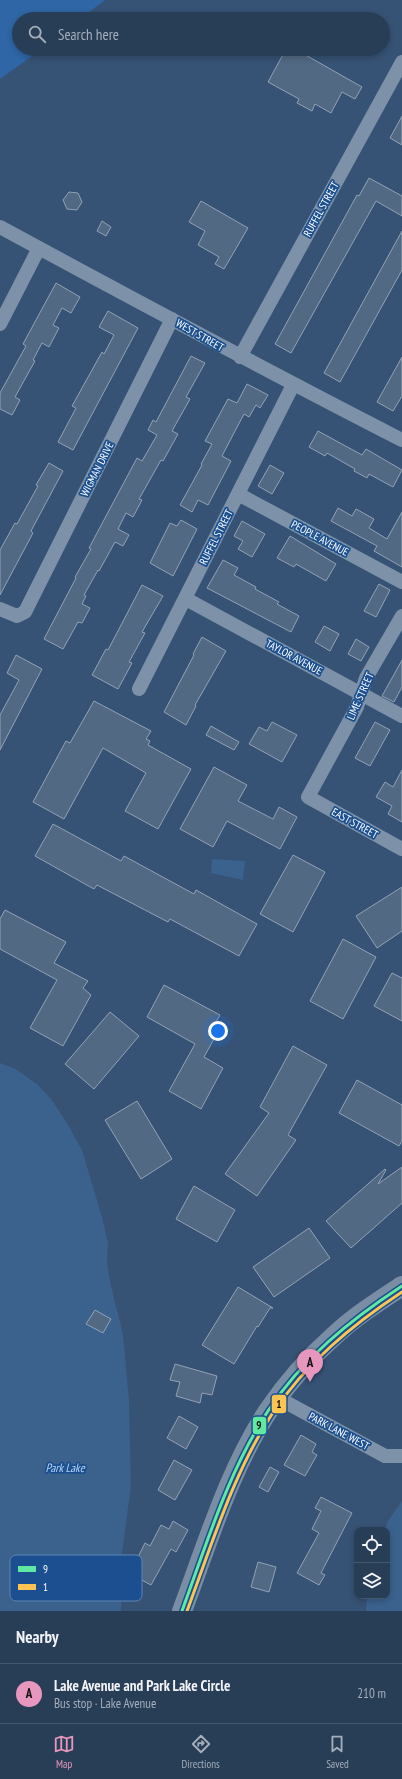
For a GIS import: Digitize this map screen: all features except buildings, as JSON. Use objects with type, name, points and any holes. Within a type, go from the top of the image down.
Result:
[{"type":"main road","points":[[182,1611],[236,1470],[259,1426],[278,1398],[312,1357],[335,1335],[365,1311],[402,1286]]},
{"type":"street","name":"RUFFEL STREET","points":[[240,357],[398,77],[402,62]]},
{"type":"street","name":"WEST STREET","points":[[0,227],[240,357],[402,440]]},
{"type":"street","points":[[0,324],[39,248]]},
{"type":"street","name":"WIGMAN DRIVE","points":[[0,609],[17,616],[25,612],[172,319]]},
{"type":"street","name":"RUFFEL STREET","points":[[139,689],[186,599],[293,385]]},
{"type":"street","name":"PEOPLE AVENUE","points":[[238,494],[402,582]]},
{"type":"street","name":"TAYLOR AVENUE","points":[[186,599],[402,716]]},
{"type":"street","name":"LIME STREET","points":[[308,797],[357,707],[366,678],[402,616]]},
{"type":"street","name":"EAST STREET","points":[[308,797],[402,849]]},
{"type":"street","name":"PARK LANE WEST","points":[[278,1398],[385,1456],[402,1456]]},
{"type":"shaded area","points":[[0,0],[105,0],[89,12],[12,12],[12,56],[32,56],[0,79]]},
{"type":"water","points":[[212,859],[245,861],[243,880],[211,873]]},
{"type":"water","name":"Park Lake","points":[[0,1063],[14,1068],[37,1084],[51,1099],[67,1123],[82,1150],[102,1217],[108,1243],[107,1264],[123,1334],[129,1401],[131,1486],[122,1555],[10,1555],[10,1601],[121,1601],[121,1611],[0,1611]]},
{"type":"water","points":[[402,1501],[402,1611],[366,1611],[367,1599],[390,1599],[390,1527],[386,1527],[388,1521]]},
{"type":"transit line","name":"9","points":[[182,1611],[219,1508],[241,1458],[268,1411],[296,1374],[328,1342],[364,1313],[402,1286]]},
{"type":"transit line","name":"1","points":[[187,1611],[224,1510],[246,1461],[272,1414],[285,1395],[331,1346],[365,1318],[402,1292]]},
{"type":"place","name":"Lake Avenue and Park Lake Circle","points":[[310,1382]]}]
